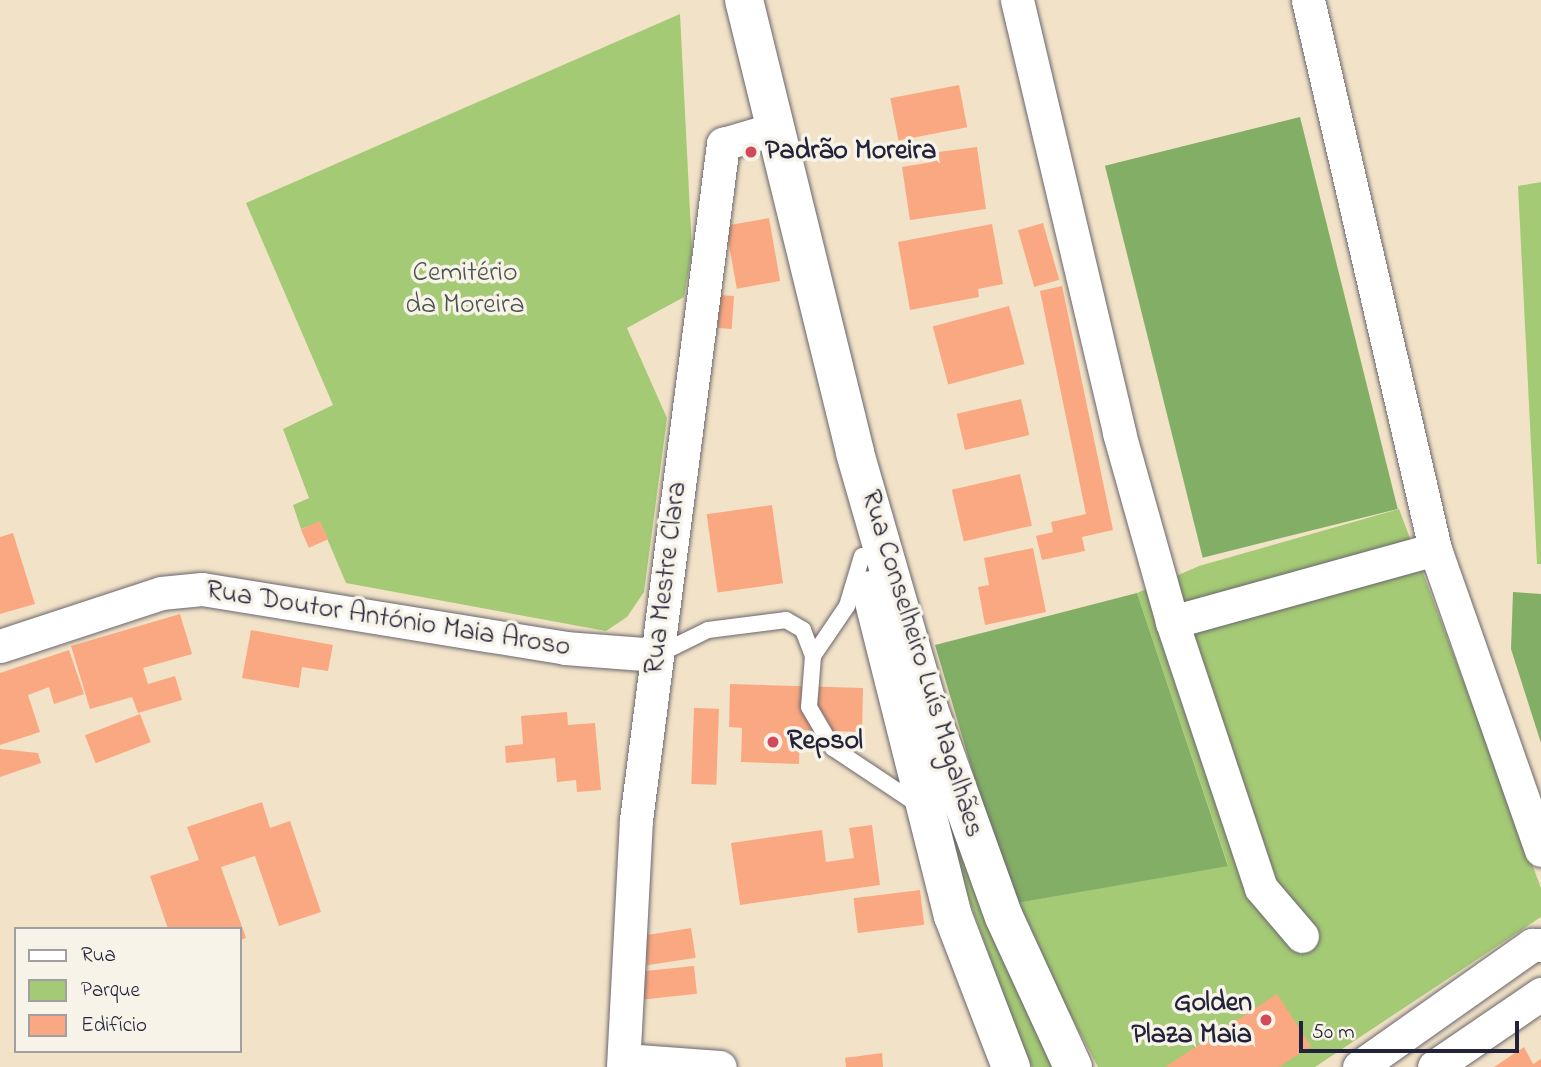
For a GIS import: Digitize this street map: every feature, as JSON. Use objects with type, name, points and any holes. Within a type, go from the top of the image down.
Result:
[{"type":"main road","name":"Rua Conselheiro Luís Magalhães","points":[[744,0],[855,453],[965,817],[1036,992],[1073,1067]]},
{"type":"main road","name":"Rua Conselheiro Luís Magalhães","points":[[855,453],[862,556],[924,810],[953,916],[1011,1067]]},
{"type":"street","points":[[1017,0],[1116,419],[1172,622],[1261,888],[1302,936]]},
{"type":"street","points":[[1308,0],[1435,549],[1541,850]]},
{"type":"street","name":"Rua Mestre Clara","points":[[623,1064],[636,820],[723,144],[774,129]]},
{"type":"street","points":[[1172,622],[1435,549]]},
{"type":"street","name":"Rua Doutor António Maia Aroso","points":[[0,646],[161,593],[202,589],[565,648],[657,655]]},
{"type":"street","points":[[1359,1067],[1532,945],[1541,945]]},
{"type":"street","points":[[1434,1067],[1541,994]]},
{"type":"street","points":[[623,1064],[720,1067]]},
{"type":"lane","points":[[813,656],[847,606],[862,556]]},
{"type":"lane","points":[[657,655],[708,630],[786,620],[803,630],[813,656],[809,707],[833,748],[924,810]]},
{"type":"green space","name":"Cemitério da Moreira","points":[[680,14],[692,251],[684,297],[627,328],[667,418],[644,592],[627,617],[606,631],[346,583],[320,522],[301,529],[293,505],[309,498],[283,429],[333,405],[246,203]]},
{"type":"green space","points":[[1300,117],[1398,509],[1203,558],[1105,166]]},
{"type":"green space","points":[[1541,182],[1541,564],[1537,564],[1518,186]]},
{"type":"green space","points":[[1399,509],[1541,888],[1541,917],[1315,1067],[1098,1067],[1012,904],[1228,865],[1137,593],[1199,566]]},
{"type":"green space","points":[[1513,592],[1541,594],[1541,743],[1511,649]]},
{"type":"green space","points":[[1137,593],[1228,866],[1012,904],[935,645]]},
{"type":"green space","points":[[934,766],[1060,1067],[1032,1067],[1022,1046],[962,880]]},
{"type":"building","points":[[959,85],[967,127],[898,141],[890,98]]},
{"type":"building","points":[[977,147],[986,209],[910,220],[902,167],[932,162],[931,153]]},
{"type":"building","points":[[769,218],[780,281],[737,289],[726,226]]},
{"type":"building","points":[[1043,223],[1059,280],[1034,287],[1018,230]]},
{"type":"building","points":[[992,224],[1003,284],[978,289],[979,297],[910,310],[898,242]]},
{"type":"building","points":[[1062,286],[1113,530],[1082,537],[1085,551],[1042,560],[1036,536],[1053,532],[1051,522],[1086,514],[1040,291]]},
{"type":"building","points":[[720,295],[734,296],[732,329],[718,328]]},
{"type":"building","points":[[1009,306],[1025,364],[948,384],[933,326]]},
{"type":"building","points":[[1021,399],[1029,435],[965,450],[957,414]]},
{"type":"building","points":[[1020,474],[1032,526],[964,541],[952,490]]},
{"type":"building","points":[[772,505],[783,583],[718,592],[707,514]]},
{"type":"building","points":[[320,521],[328,539],[309,548],[301,530]]},
{"type":"building","points":[[13,533],[35,604],[0,614],[0,537]]},
{"type":"building","points":[[1033,548],[1046,612],[985,625],[978,587],[989,585],[984,558]]},
{"type":"building","points":[[180,614],[192,654],[143,668],[148,684],[175,676],[182,700],[138,713],[132,697],[90,709],[71,646]]},
{"type":"building","points":[[251,630],[333,645],[328,671],[302,667],[299,688],[242,678]]},
{"type":"building","points":[[69,650],[84,694],[54,704],[49,687],[28,695],[40,732],[0,745],[0,673]]},
{"type":"building","points":[[730,684],[863,688],[862,732],[800,730],[799,764],[741,762],[742,728],[729,727]]},
{"type":"building","points":[[694,708],[719,709],[716,785],[691,784]]},
{"type":"building","points":[[567,712],[568,725],[595,723],[601,790],[577,792],[576,780],[557,782],[555,758],[506,763],[505,746],[523,744],[521,716]]},
{"type":"building","points":[[140,714],[151,742],[96,763],[85,735]]},
{"type":"building","points":[[0,749],[38,753],[41,763],[0,777]]},
{"type":"building","points":[[262,802],[270,828],[290,821],[321,912],[279,926],[255,856],[221,867],[246,938],[242,939],[242,927],[167,927],[150,876],[199,860],[187,827]]},
{"type":"building","points":[[872,825],[880,885],[740,905],[731,843],[822,830],[826,862],[854,858],[849,828]]},
{"type":"building","points":[[920,890],[924,925],[858,933],[853,898]]},
{"type":"building","points":[[691,928],[696,958],[647,965],[643,936]]},
{"type":"building","points":[[694,966],[697,994],[641,1000],[638,972]]},
{"type":"building","name":"Golden Plaza Maia","points":[[1277,994],[1311,1046],[1279,1067],[1165,1067]]},
{"type":"building","points":[[1524,1047],[1533,1064],[1541,1059],[1541,1067],[1494,1067]]},
{"type":"building","points":[[882,1053],[883,1067],[846,1067],[845,1058]]},
{"type":"place","name":"Padrão Moreira","points":[[751,152]]},
{"type":"place","name":"Repsol","points":[[773,742]]},
{"type":"place","name":"Golden Plaza Maia","points":[[1266,1020]]}]
